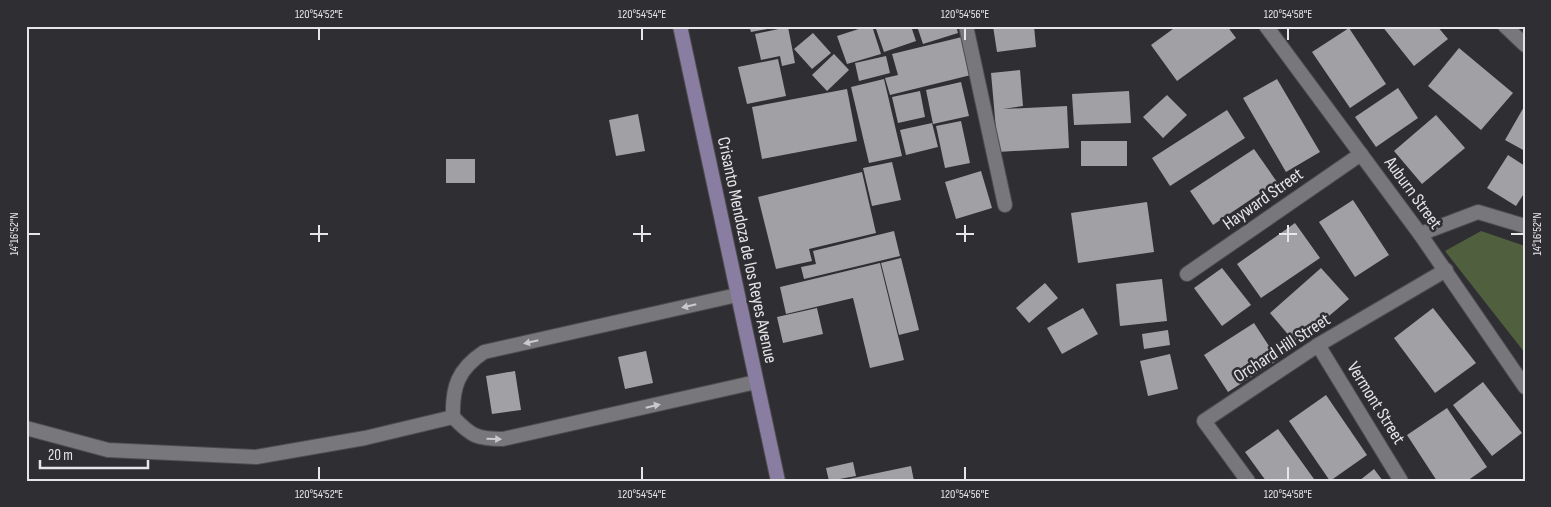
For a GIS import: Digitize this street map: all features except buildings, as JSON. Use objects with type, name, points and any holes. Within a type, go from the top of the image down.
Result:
[{"type":"main road","name":"Crisanto Mendoza de los Reyes Avenue","points":[[680,26],[778,481]]},
{"type":"street","points":[[966,26],[1005,205]]},
{"type":"street","name":"Auburn Street","points":[[1266,26],[1446,270],[1525,387]]},
{"type":"street","points":[[1505,26],[1525,45]]},
{"type":"street","name":"Hayward Street","points":[[1187,274],[1361,154]]},
{"type":"street","points":[[1420,234],[1478,212],[1525,226]]},
{"type":"street","name":"Orchard Hill Street","points":[[1248,481],[1204,421],[1318,345],[1446,270]]},
{"type":"street","points":[[737,295],[484,352],[471,361],[456,383],[452,400],[453,417],[468,433],[482,439],[503,439],[756,382]]},
{"type":"street","name":"Vermont Street","points":[[1318,345],[1401,481]]},
{"type":"street","points":[[26,428],[108,450],[256,457],[365,438],[453,417]]},
{"type":"green space","points":[[1481,231],[1525,246],[1525,353],[1445,251]]}]
